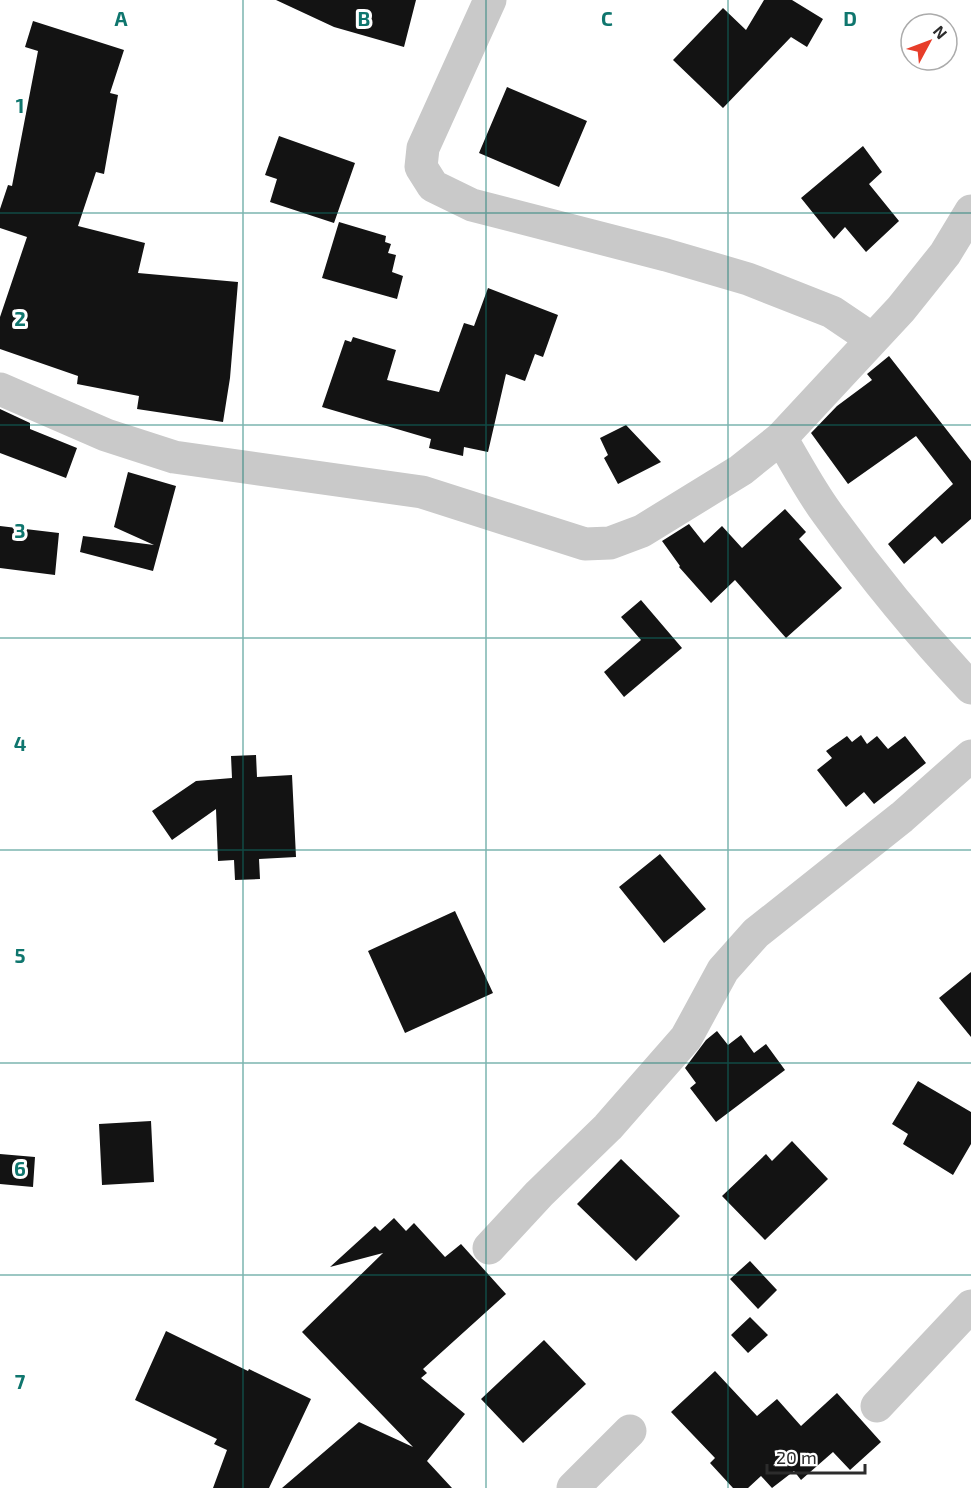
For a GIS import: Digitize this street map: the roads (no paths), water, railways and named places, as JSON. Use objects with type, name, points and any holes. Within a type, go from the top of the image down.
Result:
[{"type":"street","points":[[490,0],[423,148],[421,167],[433,186],[472,205],[666,255],[748,279],[832,312],[872,339]]},
{"type":"street","points":[[0,389],[106,435],[174,457],[422,492],[585,544],[610,543],[642,531],[741,470],[781,438],[901,309],[945,254],[971,211]]},
{"type":"street","points":[[781,438],[825,512],[904,612],[971,688]]},
{"type":"street","points":[[489,1248],[539,1194],[608,1127],[686,1038],[723,970],[756,933],[902,817],[971,756]]},
{"type":"street","points":[[877,1406],[971,1306]]},
{"type":"street","points":[[573,1488],[630,1431]]}]
